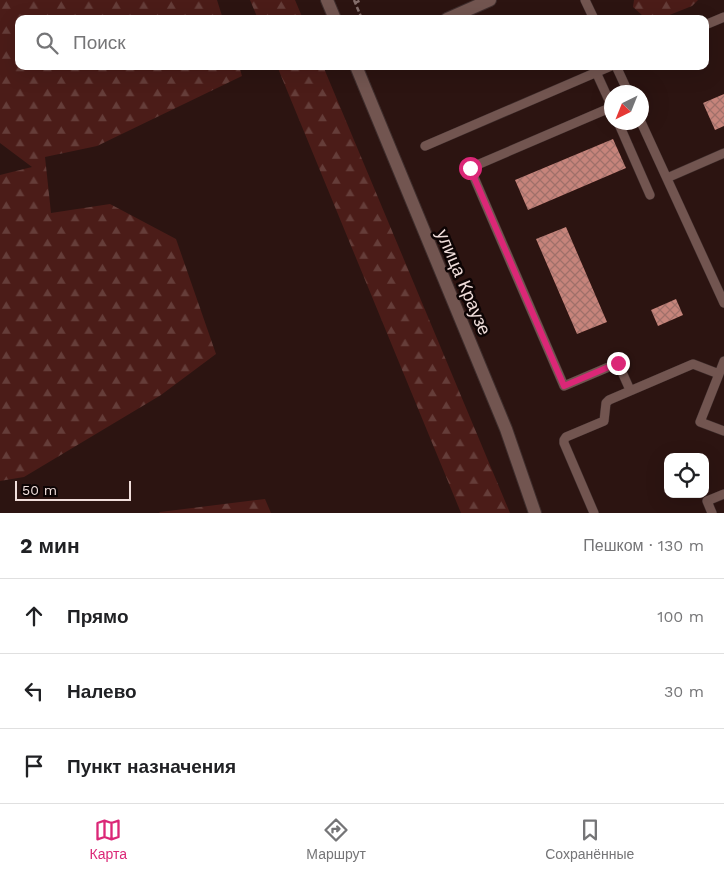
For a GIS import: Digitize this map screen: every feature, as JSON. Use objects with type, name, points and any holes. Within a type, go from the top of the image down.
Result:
[{"type":"main road","points":[[327,0],[333,15]]},
{"type":"main road","points":[[456,15],[490,0]]},
{"type":"main road","name":"улица Краузе","points":[[358,70],[506,429],[535,513]]},
{"type":"lane","points":[[585,0],[592,15]]},
{"type":"lane","points":[[709,23],[724,17]]},
{"type":"lane","points":[[425,146],[601,70]]},
{"type":"lane","points":[[618,70],[625,85]]},
{"type":"lane","points":[[596,72],[604,90]]},
{"type":"lane","points":[[604,110],[470,168],[564,386],[618,363],[630,390]]},
{"type":"lane","points":[[622,130],[650,195]]},
{"type":"lane","points":[[646,130],[724,303]]},
{"type":"lane","points":[[667,178],[724,154]]},
{"type":"lane","points":[[724,361],[700,422],[724,431]]},
{"type":"lane","points":[[594,513],[564,443],[566,437],[604,421],[607,401],[693,364],[719,374]]},
{"type":"lane","points":[[712,513],[707,501],[724,494]]},
{"type":"path","points":[[360,15],[354,1],[361,0]]},
{"type":"green space","points":[[0,0],[217,0],[222,15],[15,15],[15,70],[240,70],[242,76],[97,146],[45,157],[51,213],[110,204],[176,239],[216,354],[161,395],[24,477],[0,481],[0,175],[32,167],[0,143]]},
{"type":"green space","points":[[250,0],[295,0],[301,15],[256,15]]},
{"type":"green space","points":[[634,0],[698,0],[692,6],[670,15],[642,15],[633,7]]},
{"type":"green space","points":[[279,70],[325,70],[510,513],[461,513]]},
{"type":"green space","points":[[265,499],[271,513],[159,513],[160,512]]},
{"type":"building","points":[[724,94],[724,126],[715,130],[703,103]]},
{"type":"building","points":[[613,139],[626,168],[528,210],[515,180]]},
{"type":"building","points":[[566,227],[607,322],[577,334],[536,239]]},
{"type":"building","points":[[676,299],[683,315],[658,326],[651,310]]},
{"type":"route","points":[[470,168],[564,386],[618,363]]}]
